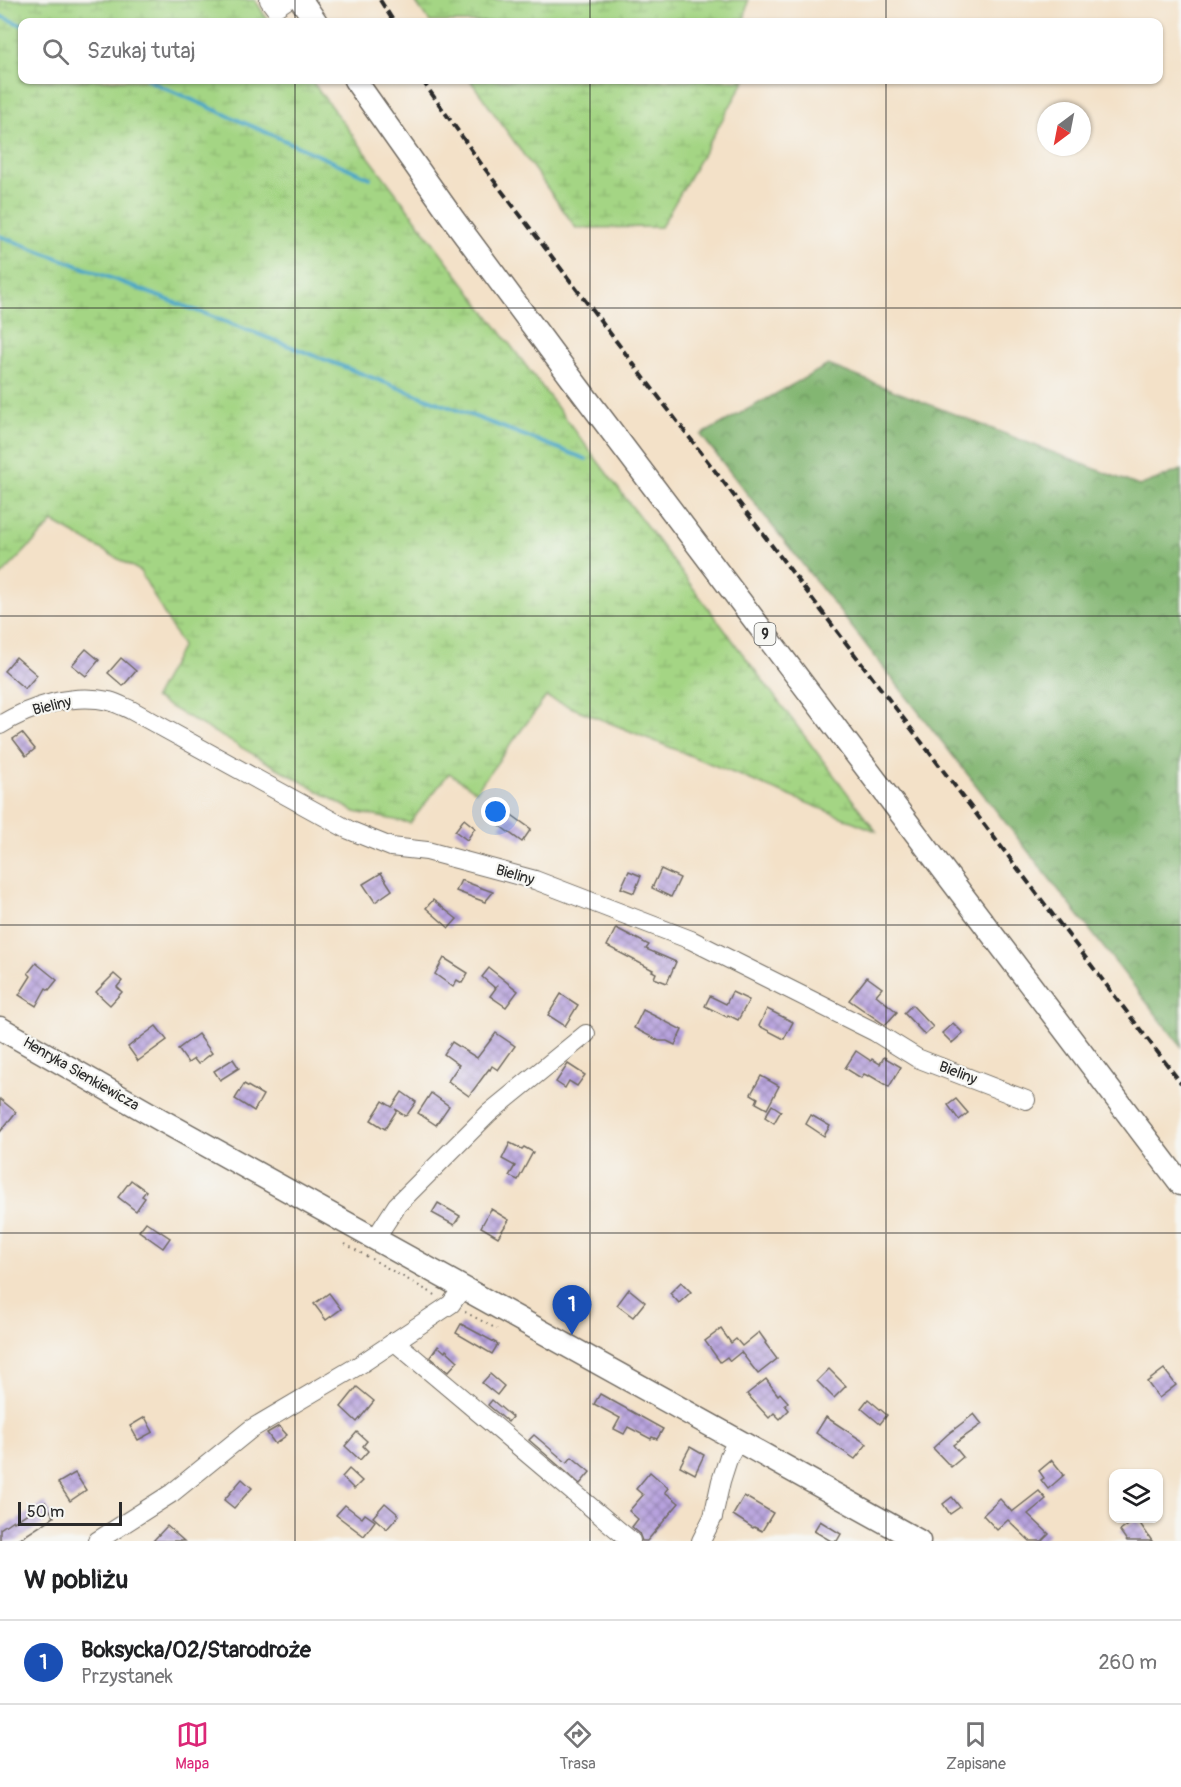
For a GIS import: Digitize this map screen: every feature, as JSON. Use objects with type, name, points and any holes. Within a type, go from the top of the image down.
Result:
[{"type":"main road","points":[[301,0],[313,18]]},
{"type":"main road","name":"9","points":[[358,84],[572,379],[1181,1184]]},
{"type":"main road","name":"Henryka Sienkiewicza","points":[[0,1028],[161,1120],[919,1541]]},
{"type":"street","points":[[269,0],[275,8],[287,0]]},
{"type":"street","name":"Bieliny","points":[[0,725],[49,704],[69,700],[111,701],[349,830],[391,847],[427,851],[535,880],[691,940],[875,1032],[917,1058],[1026,1100]]},
{"type":"street","points":[[375,1239],[398,1205],[489,1113],[586,1034]]},
{"type":"street","points":[[97,1541],[172,1493],[251,1430],[361,1364],[451,1304],[463,1287]]},
{"type":"street","points":[[394,1341],[632,1541]]},
{"type":"street","points":[[701,1541],[713,1517],[721,1480],[729,1456],[738,1440]]},
{"type":"green space","points":[[0,0],[255,0],[266,18],[18,18],[18,84],[314,84],[876,831],[546,697],[476,791],[449,773],[410,823],[355,812],[154,698],[182,646],[140,571],[53,522],[0,577]]},
{"type":"green space","points":[[414,0],[748,0],[745,18],[427,18]]},
{"type":"green space","points":[[473,84],[743,84],[661,227],[576,228]]},
{"type":"green space","points":[[828,365],[1139,486],[1181,470],[1181,1046],[701,435]]},
{"type":"building","points":[[86,649],[99,660],[86,676],[72,665]]},
{"type":"building","points":[[16,657],[37,675],[25,689],[4,671]]},
{"type":"building","points":[[121,658],[136,671],[123,686],[108,673]]},
{"type":"building","points":[[22,733],[35,749],[26,756],[13,739]]},
{"type":"building","points":[[509,813],[531,829],[522,842],[500,826]]},
{"type":"building","points":[[464,819],[475,828],[467,840],[455,831]]},
{"type":"building","points":[[661,869],[680,878],[671,897],[652,888]]},
{"type":"building","points":[[629,871],[641,876],[634,893],[621,888]]},
{"type":"building","points":[[381,873],[392,890],[375,902],[363,884]]},
{"type":"building","points":[[461,880],[493,892],[485,902],[456,891]]},
{"type":"building","points":[[433,900],[457,919],[449,928],[426,908]]},
{"type":"building","points":[[616,928],[649,945],[646,949],[676,962],[667,983],[654,978],[656,973],[653,970],[607,946]]},
{"type":"building","points":[[444,958],[468,973],[462,983],[457,980],[453,987],[435,974]]},
{"type":"building","points":[[36,963],[57,980],[49,990],[46,988],[36,1006],[19,995],[31,976],[28,973]]},
{"type":"building","points":[[489,968],[518,991],[506,1007],[490,996],[498,985],[495,988],[482,977]]},
{"type":"building","points":[[114,974],[122,981],[117,987],[122,992],[110,1005],[96,992]]},
{"type":"building","points":[[867,977],[882,988],[876,995],[897,1012],[885,1025],[849,1000]]},
{"type":"building","points":[[732,992],[749,1000],[738,1020],[705,1006],[710,996],[726,1004]]},
{"type":"building","points":[[561,994],[578,1005],[565,1026],[548,1015]]},
{"type":"building","points":[[912,1005],[933,1027],[925,1035],[904,1013]]},
{"type":"building","points":[[767,1009],[793,1022],[784,1039],[759,1026]]},
{"type":"building","points":[[643,1010],[682,1030],[675,1045],[667,1041],[659,1041],[634,1028]]},
{"type":"building","points":[[953,1023],[963,1033],[952,1043],[942,1033]]},
{"type":"building","points":[[156,1026],[167,1040],[138,1061],[128,1047]]},
{"type":"building","points":[[496,1033],[515,1046],[498,1070],[492,1066],[469,1096],[448,1081],[459,1065],[444,1054],[452,1042],[477,1058]]},
{"type":"building","points":[[198,1034],[212,1053],[198,1064],[194,1059],[188,1063],[178,1049]]},
{"type":"building","points":[[856,1051],[871,1061],[872,1059],[880,1064],[884,1057],[901,1067],[889,1087],[869,1075],[864,1074],[861,1078],[845,1068]]},
{"type":"building","points":[[233,1059],[239,1068],[220,1080],[214,1071]]},
{"type":"building","points":[[568,1064],[585,1075],[577,1086],[569,1081],[565,1088],[556,1082]]},
{"type":"building","points":[[761,1076],[779,1086],[767,1109],[756,1103],[758,1098],[751,1094]]},
{"type":"building","points":[[244,1084],[263,1095],[254,1111],[235,1099]]},
{"type":"building","points":[[402,1092],[416,1102],[405,1116],[397,1110],[385,1129],[371,1120],[383,1101],[392,1107]]},
{"type":"building","points":[[431,1093],[449,1106],[436,1125],[418,1113]]},
{"type":"building","points":[[0,1099],[16,1112],[0,1132]]},
{"type":"building","points":[[956,1099],[968,1113],[959,1120],[948,1105]]},
{"type":"building","points":[[772,1105],[781,1111],[774,1123],[765,1117]]},
{"type":"building","points":[[811,1115],[830,1126],[824,1136],[806,1124]]},
{"type":"building","points":[[510,1143],[533,1152],[518,1180],[509,1176],[515,1166],[502,1159]]},
{"type":"building","points":[[131,1180],[146,1191],[142,1196],[145,1198],[136,1211],[118,1197]]},
{"type":"building","points":[[438,1203],[460,1216],[454,1225],[432,1213]]},
{"type":"building","points":[[491,1209],[509,1220],[498,1237],[481,1227]]},
{"type":"building","points":[[146,1222],[170,1238],[163,1248],[139,1231]]},
{"type":"building","points":[[681,1282],[691,1292],[679,1303],[670,1293]]},
{"type":"building","points":[[629,1289],[645,1302],[633,1317],[617,1305]]},
{"type":"building","points":[[329,1293],[341,1309],[326,1320],[314,1304]]},
{"type":"building","points":[[461,1324],[498,1344],[492,1354],[456,1333]]},
{"type":"building","points":[[721,1329],[731,1343],[736,1339],[742,1346],[759,1332],[777,1359],[758,1374],[741,1352],[730,1361],[727,1357],[720,1362],[705,1341]]},
{"type":"building","points":[[438,1346],[458,1361],[448,1372],[430,1357]]},
{"type":"building","points":[[829,1369],[846,1386],[834,1398],[817,1381]]},
{"type":"building","points":[[1164,1369],[1176,1385],[1159,1398],[1147,1382]]},
{"type":"building","points":[[490,1374],[504,1386],[497,1395],[482,1383]]},
{"type":"building","points":[[766,1379],[778,1395],[780,1393],[788,1402],[785,1405],[789,1410],[780,1419],[774,1413],[769,1418],[747,1394]]},
{"type":"building","points":[[357,1387],[374,1401],[357,1422],[341,1407]]},
{"type":"building","points":[[600,1394],[663,1429],[657,1439],[652,1437],[651,1439],[628,1427],[624,1434],[614,1429],[620,1418],[594,1404]]},
{"type":"building","points":[[868,1399],[887,1415],[880,1424],[861,1408]]},
{"type":"building","points":[[492,1400],[512,1417],[508,1422],[488,1405]]},
{"type":"building","points":[[974,1414],[982,1424],[953,1445],[963,1457],[951,1467],[933,1448]]},
{"type":"building","points":[[145,1417],[153,1432],[138,1440],[130,1426]]},
{"type":"building","points":[[826,1417],[867,1444],[855,1459],[816,1433]]},
{"type":"building","points":[[279,1426],[287,1435],[275,1444],[267,1433]]},
{"type":"building","points":[[357,1432],[367,1441],[363,1446],[368,1451],[360,1460],[345,1446]]},
{"type":"building","points":[[534,1435],[567,1463],[572,1457],[590,1472],[580,1484],[529,1440]]},
{"type":"building","points":[[690,1447],[704,1455],[695,1474],[680,1466]]},
{"type":"building","points":[[1052,1460],[1064,1475],[1048,1489],[1041,1480],[1044,1478],[1039,1471]]},
{"type":"building","points":[[349,1469],[362,1481],[354,1489],[342,1477]]},
{"type":"building","points":[[650,1472],[668,1488],[665,1492],[679,1503],[647,1541],[642,1541],[639,1533],[632,1527],[638,1519],[629,1511],[643,1495],[636,1489]]},
{"type":"building","points":[[75,1473],[86,1490],[70,1501],[58,1483]]},
{"type":"building","points":[[242,1479],[252,1488],[234,1508],[224,1500]]},
{"type":"building","points":[[1039,1491],[1046,1499],[1028,1514],[1049,1534],[1042,1541],[1030,1541],[1008,1520],[997,1530],[983,1515],[1000,1499],[1012,1512]]},
{"type":"building","points":[[744,1496],[773,1513],[762,1531],[733,1515]]},
{"type":"building","points":[[952,1497],[960,1507],[950,1514],[943,1504]]},
{"type":"building","points":[[45,1502],[54,1517],[17,1541],[0,1541],[0,1529]]},
{"type":"building","points":[[385,1503],[399,1515],[387,1529],[373,1517]]},
{"type":"building","points":[[345,1505],[362,1518],[365,1514],[375,1521],[364,1536],[336,1515]]},
{"type":"building","points":[[820,1521],[841,1534],[837,1541],[831,1541],[814,1531]]},
{"type":"building","points":[[1131,1523],[1140,1523],[1152,1541],[1127,1541],[1120,1531]]},
{"type":"building","points":[[167,1526],[184,1541],[153,1541]]},
{"type":"waterway","points":[[0,16],[18,23]]},
{"type":"waterway","points":[[156,84],[370,178]]},
{"type":"waterway","points":[[0,236],[586,459]]},
{"type":"railway","points":[[380,0],[391,18]]},
{"type":"railway","points":[[425,84],[482,165],[1181,1083]]},
{"type":"place","name":"Boksycka/02/Starodroże","points":[[572,1335]]}]
